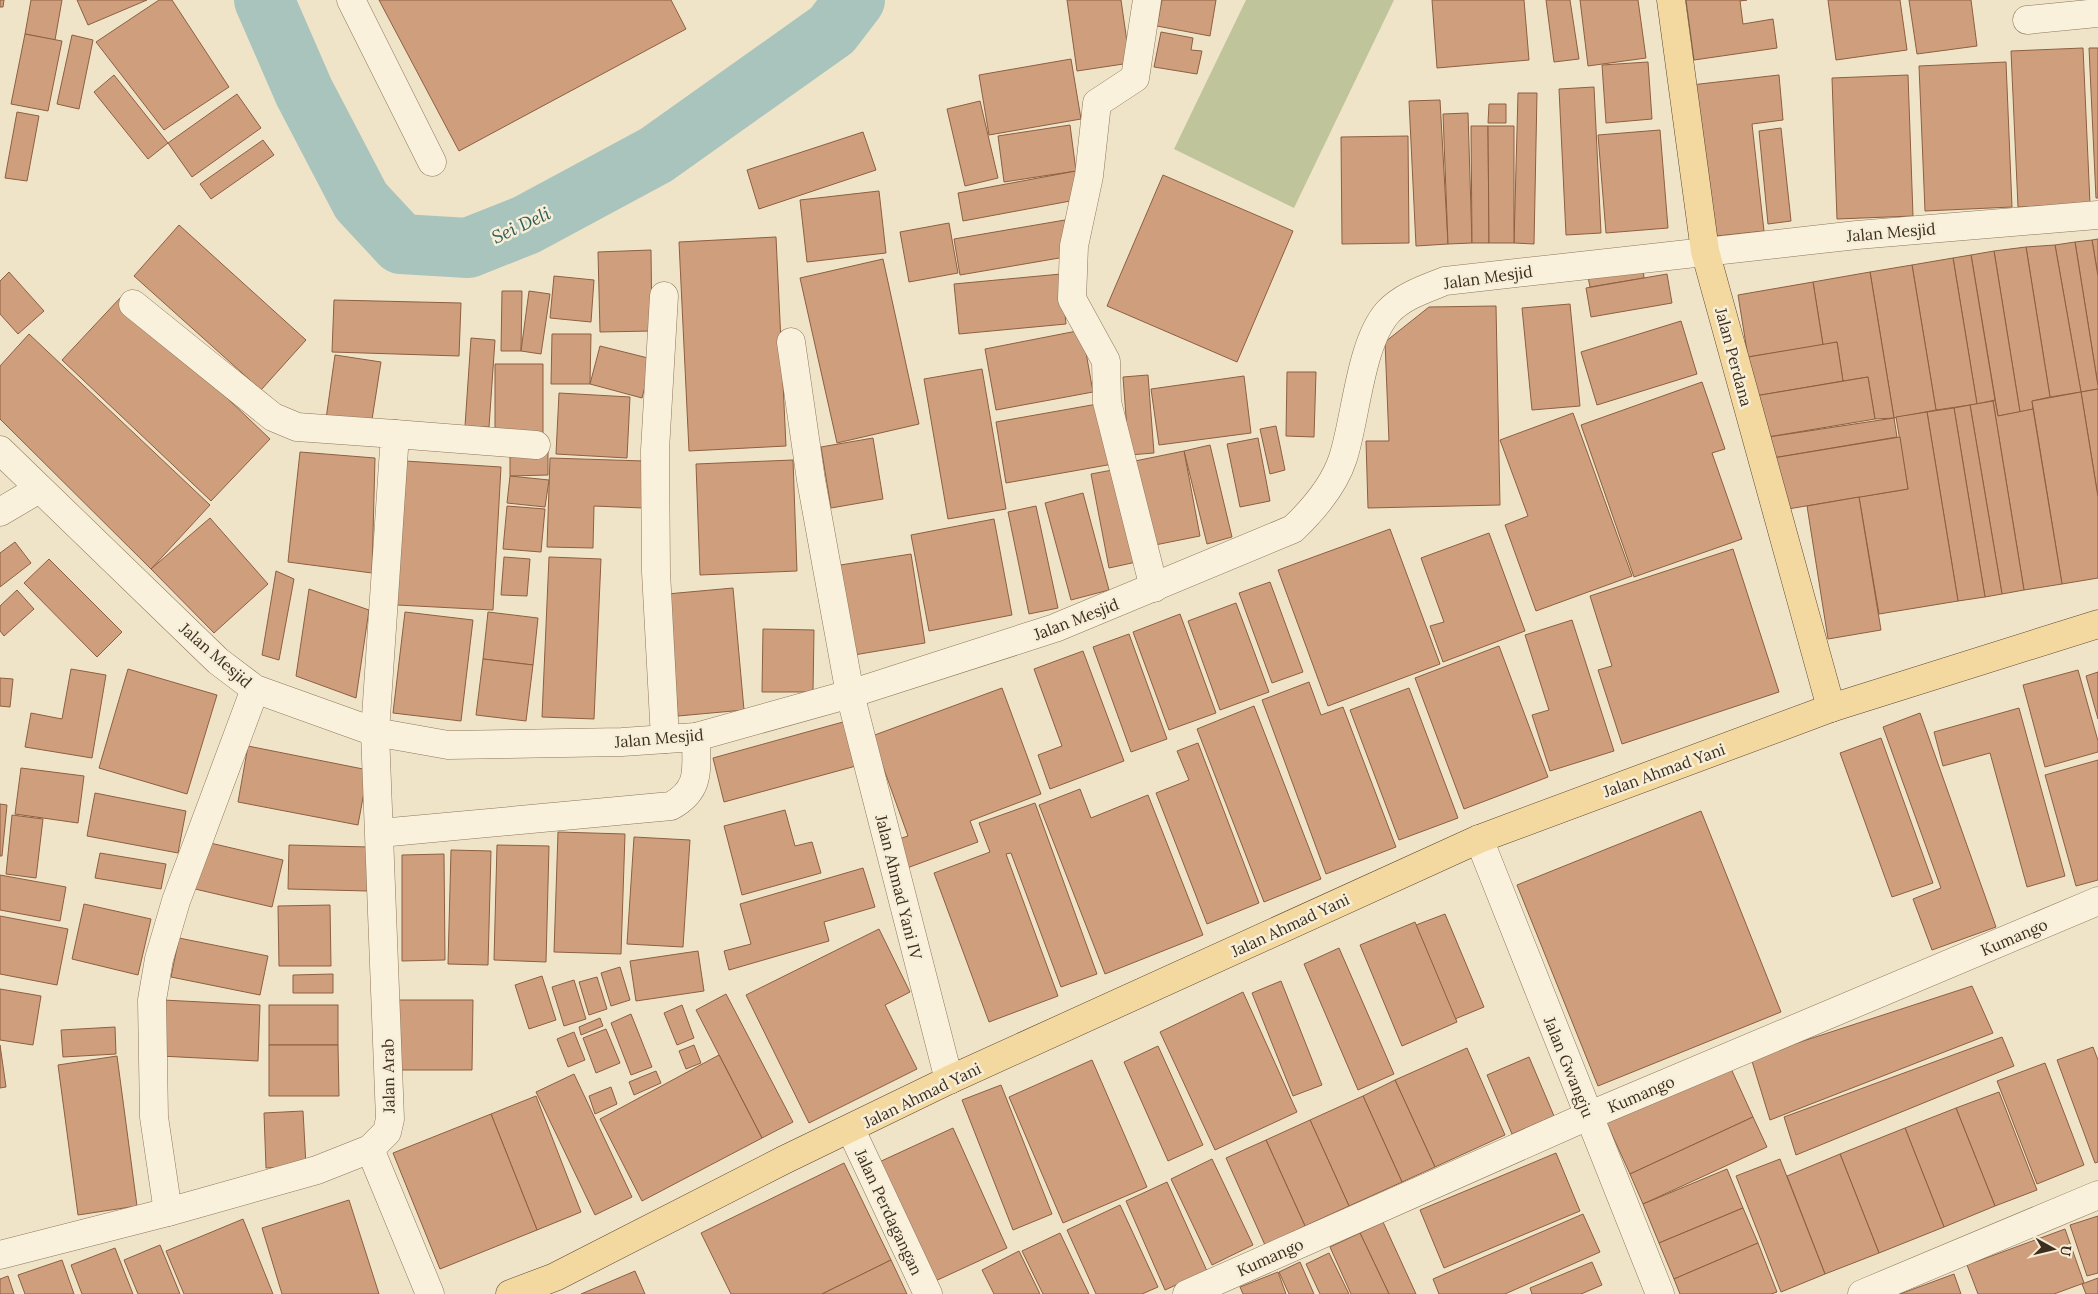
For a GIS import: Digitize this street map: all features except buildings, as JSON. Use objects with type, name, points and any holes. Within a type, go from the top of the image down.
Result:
[{"type":"main road","name":"Jalan Perdana","points":[[1671,0],[1706,251],[1831,708]]},
{"type":"main road","name":"Jalan Ahmad Yani","points":[[510,1294],[558,1286],[784,1160],[851,1130],[949,1080],[1479,839],[1831,708],[2098,624]]},
{"type":"street","points":[[351,0],[432,162]]},
{"type":"street","points":[[1147,0],[1135,78],[1097,103],[1089,176],[1074,246],[1072,299],[1106,361],[1107,402],[1154,588]]},
{"type":"street","points":[[2027,20],[2098,13]]},
{"type":"street","name":"Jalan Mesjid","points":[[0,450],[218,661],[255,689],[375,732],[448,745],[622,742],[696,737],[850,694],[1055,628],[1293,529],[1312,510],[1330,485],[1343,458],[1365,363],[1375,334],[1388,312],[1412,294],[1444,281],[1857,235],[2098,215]]},
{"type":"street","points":[[664,296],[655,459],[656,572],[665,739]]},
{"type":"street","points":[[133,304],[273,417],[297,427],[536,445]]},
{"type":"street","name":"Jalan Ahmad Yani IV","points":[[791,342],[811,480],[850,694],[949,1080]]},
{"type":"street","name":"Jalan Arab","points":[[0,1255],[168,1212],[317,1170],[370,1149],[387,1132],[390,1119],[375,732],[395,434]]},
{"type":"street","points":[[0,512],[39,489]]},
{"type":"street","points":[[168,1212],[154,1117],[152,1000],[159,959],[176,901],[255,689]]},
{"type":"street","points":[[380,833],[671,806],[684,799],[696,777],[696,737]]},
{"type":"street","name":"Jalan Gwangju","points":[[1479,839],[1660,1294]]},
{"type":"street","name":"Kumango","points":[[1187,1294],[1588,1116],[2098,901]]},
{"type":"street","name":"Jalan Perdagangan","points":[[851,1130],[928,1294]]},
{"type":"street","points":[[370,1149],[430,1294]]},
{"type":"street","points":[[1862,1294],[2098,1195]]},
{"type":"green space","points":[[1246,0],[1394,0],[1294,208],[1174,149]]},
{"type":"waterway","name":"Sei Deli","points":[[264,0],[304,92],[361,201],[401,244],[468,248],[526,225],[656,155],[832,30],[855,0]]}]
